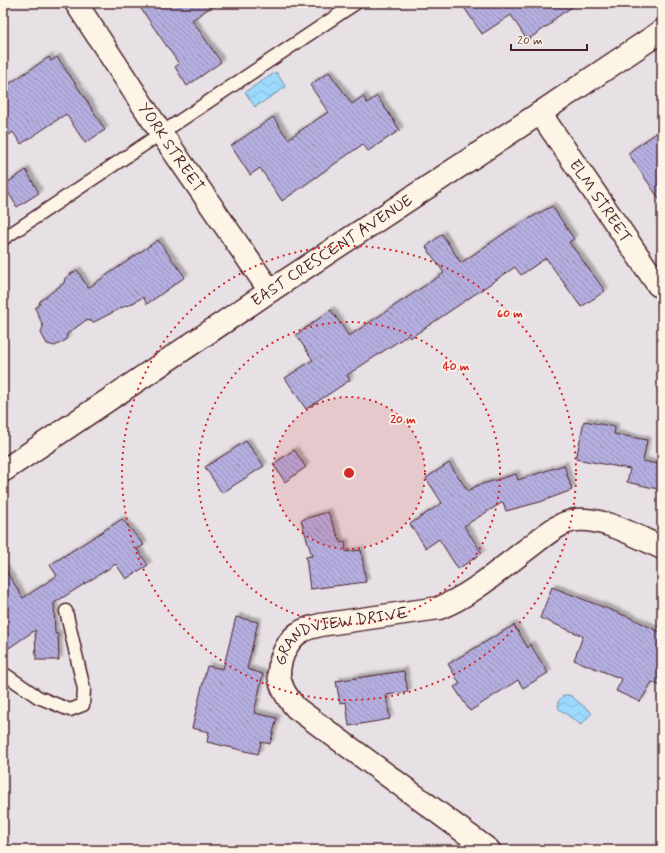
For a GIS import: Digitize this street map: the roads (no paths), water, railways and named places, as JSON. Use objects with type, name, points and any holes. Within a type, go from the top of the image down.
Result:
[{"type":"street","name":"YORK STREET","points":[[76,3],[161,133],[270,290]]},
{"type":"street","name":"EAST CRESCENT AVENUE","points":[[3,471],[270,290],[662,31]]},
{"type":"street","name":"ELM STREET","points":[[540,113],[658,285],[662,287]]},
{"type":"street","name":"GRANDVIEW DRIVE","points":[[489,850],[296,708],[288,698],[279,673],[284,652],[291,640],[301,631],[320,625],[439,608],[448,604],[474,590],[548,533],[562,524],[577,520],[593,521],[620,529],[662,548]]},
{"type":"lane","points":[[3,239],[356,3]]},
{"type":"lane","points":[[3,673],[38,697],[70,710],[83,705],[84,689],[66,611]]},
{"type":"water","points":[[276,72],[286,87],[255,107],[245,92]]},
{"type":"water","points":[[565,695],[570,695],[592,713],[581,725],[559,709],[559,700]]}]
